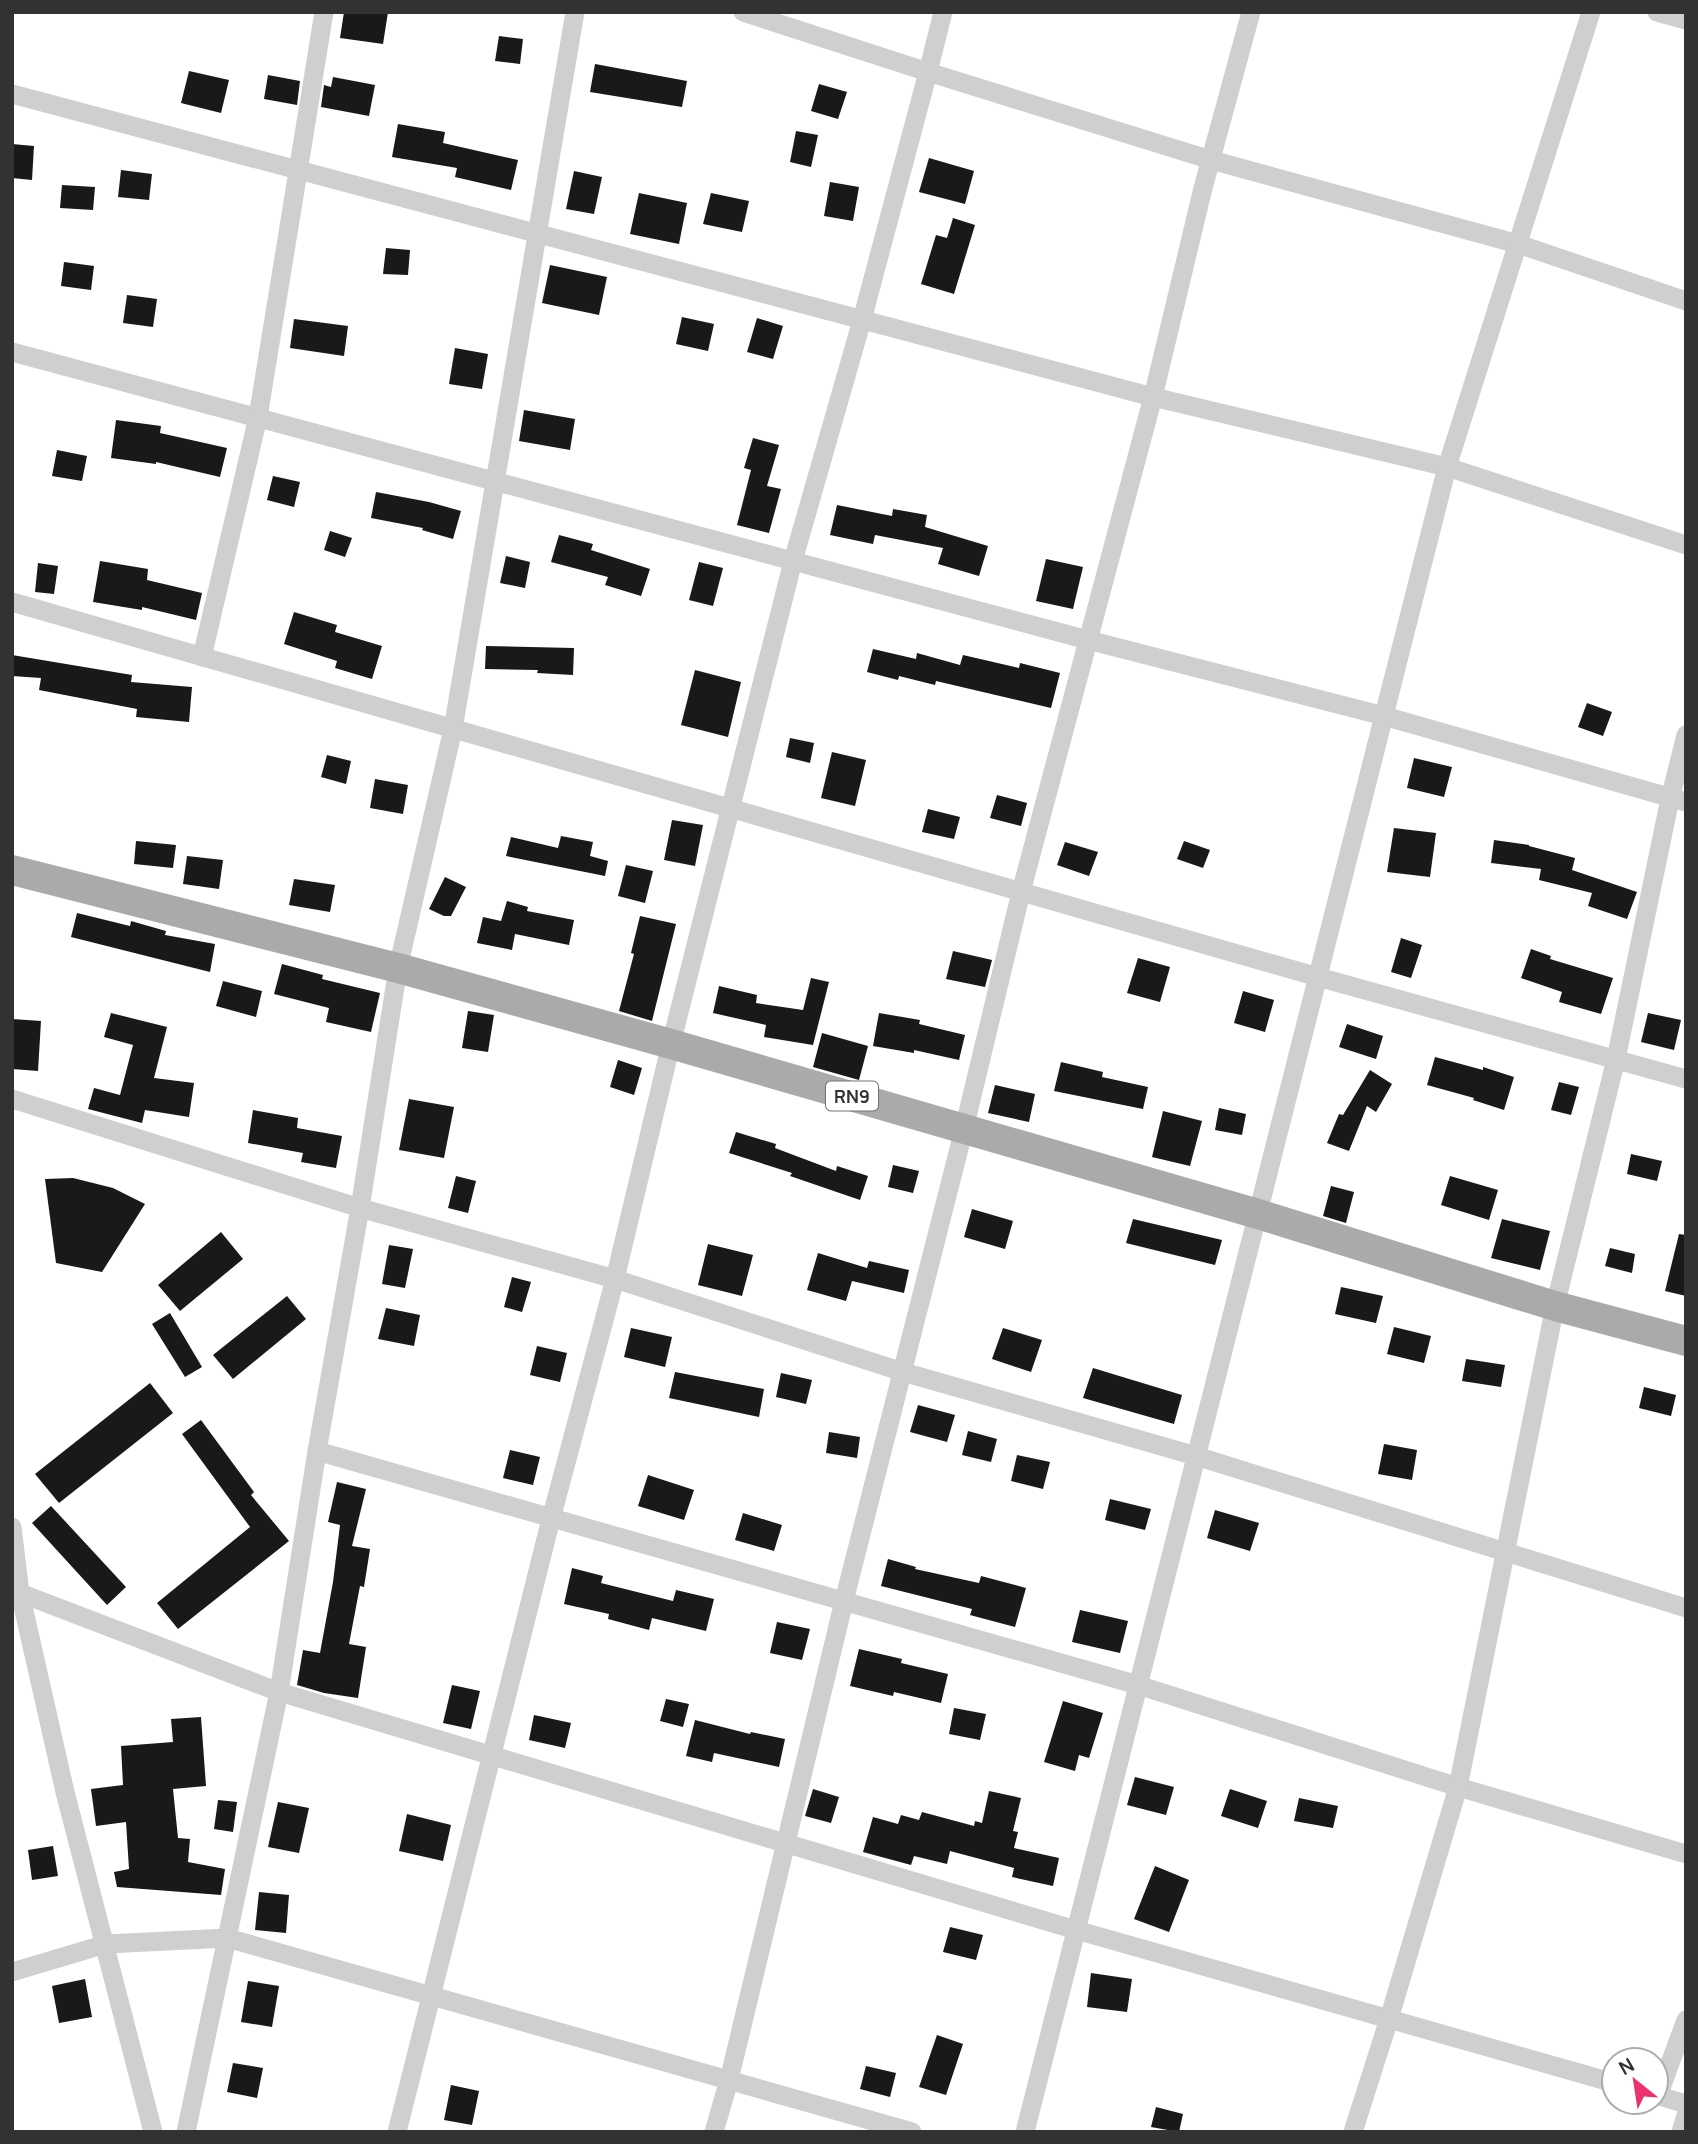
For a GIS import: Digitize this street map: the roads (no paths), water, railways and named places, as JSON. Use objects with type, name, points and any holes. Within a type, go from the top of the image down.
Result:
[{"type":"main road","name":"RN9","points":[[12,870],[398,968],[671,1044],[1258,1214],[1555,1306],[1686,1341]]},
{"type":"street","points":[[202,657],[258,417],[324,12]]},
{"type":"street","points":[[186,2132],[279,1692],[398,968],[453,729],[575,12]]},
{"type":"street","points":[[743,12],[1211,160],[1518,244],[1686,301]]},
{"type":"street","points":[[397,2132],[551,1519],[615,1279],[671,1044],[793,561],[862,320],[943,12]]},
{"type":"street","points":[[714,2132],[1021,892],[1153,397],[1211,160],[1251,12]]},
{"type":"street","points":[[1025,2132],[1447,467],[1591,12]]},
{"type":"street","points":[[1657,12],[1686,20]]},
{"type":"street","points":[[12,94],[1153,397],[1447,467],[1686,545]]},
{"type":"street","points":[[12,352],[1088,640],[1384,716],[1678,801]]},
{"type":"street","points":[[12,602],[1318,977],[1686,1079]]},
{"type":"street","points":[[1353,2132],[1458,1787],[1555,1306],[1678,801],[1686,735]]},
{"type":"street","points":[[12,1099],[360,1208],[615,1279],[903,1372],[1196,1456],[1686,1608]]},
{"type":"street","points":[[317,1451],[1138,1685],[1458,1787],[1686,1854]]},
{"type":"street","points":[[12,1527],[16,1593],[153,2132]]},
{"type":"street","points":[[16,1593],[279,1692],[1076,1930],[1600,2079]]},
{"type":"street","points":[[12,1972],[106,1944],[227,1938],[912,2132]]},
{"type":"street","points":[[1670,2062],[1686,2020]]},
{"type":"street","points":[[1681,2132],[1686,2115]]}]
